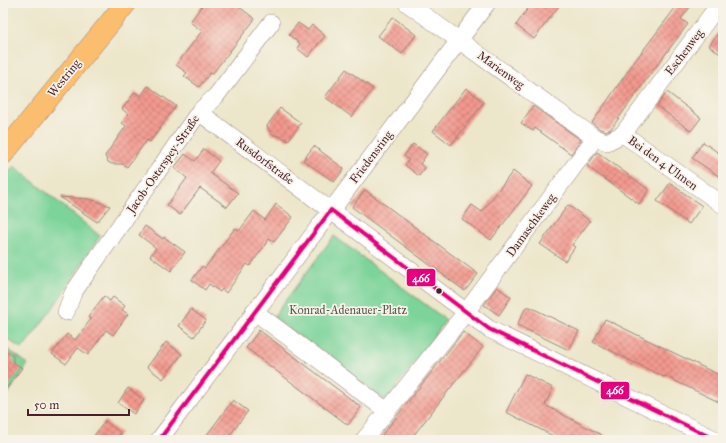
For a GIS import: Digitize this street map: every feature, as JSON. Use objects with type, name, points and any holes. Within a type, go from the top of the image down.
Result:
[{"type":"main road","name":"Westring","points":[[3,154],[126,3]]},
{"type":"street","name":"Marienweg","points":[[407,3],[595,138]]},
{"type":"street","name":"Friedensring","points":[[159,440],[488,3]]},
{"type":"street","name":"Eschenweg","points":[[647,101],[720,3]]},
{"type":"street","name":"Jacob-Osterspey-Straße","points":[[66,312],[73,293],[199,112],[216,96],[271,23]]},
{"type":"street","name":"Bei den 4 Ulmen","points":[[595,138],[607,142],[623,134],[647,101]]},
{"type":"street","name":"Rusdorfstraße","points":[[199,112],[331,210]]},
{"type":"street","name":"Bei den 4 Ulmen","points":[[623,134],[723,205]]},
{"type":"street","name":"Damaschkeweg","points":[[466,312],[595,138]]},
{"type":"street","points":[[331,210],[488,329],[716,440]]},
{"type":"street","points":[[254,312],[387,411]]},
{"type":"street","points":[[364,440],[466,312]]},
{"type":"green space","points":[[14,166],[100,236],[53,308],[22,349],[3,336],[3,179]]},
{"type":"green space","name":"Konrad-Adenauer-Platz","points":[[334,236],[446,320],[386,401],[273,317]]},
{"type":"green space","points":[[3,346],[28,364],[3,401]]},
{"type":"building","points":[[204,3],[234,3],[255,19],[212,74],[210,73],[199,87],[184,76],[187,73],[176,65],[202,31],[190,22]]},
{"type":"building","points":[[532,3],[561,3],[534,39],[516,25]]},
{"type":"building","points":[[679,3],[693,3],[681,19],[688,24],[611,129],[606,131],[600,129],[592,123],[632,65]]},
{"type":"building","points":[[393,17],[416,35],[402,54],[378,36]]},
{"type":"building","points":[[298,23],[308,30],[312,25],[325,36],[308,57],[297,48],[300,44],[289,35]]},
{"type":"building","points":[[723,26],[723,56],[709,46]]},
{"type":"building","points":[[346,69],[373,89],[352,117],[325,97]]},
{"type":"building","points":[[148,86],[176,106],[150,142],[147,140],[127,167],[123,164],[112,164],[108,162],[105,156],[126,126],[122,123],[128,114],[122,109],[135,92],[141,96]]},
{"type":"building","points":[[466,88],[484,102],[451,145],[433,131]]},
{"type":"building","points":[[667,92],[701,118],[691,131],[657,106]]},
{"type":"building","points":[[533,106],[581,140],[571,154],[535,128],[533,131],[521,123]]},
{"type":"building","points":[[280,108],[301,123],[288,141],[282,137],[271,134],[267,126]]},
{"type":"building","points":[[703,142],[723,156],[723,179],[692,158]]},
{"type":"building","points":[[413,144],[427,154],[420,164],[425,168],[419,176],[405,165],[409,160],[404,156]]},
{"type":"building","points":[[314,146],[344,169],[334,182],[303,160]]},
{"type":"building","points":[[204,149],[219,161],[210,173],[238,193],[227,207],[200,188],[180,215],[167,205],[187,178],[174,168],[185,154],[195,161]]},
{"type":"building","points":[[597,152],[649,190],[639,204],[587,166]]},
{"type":"building","points":[[513,171],[532,186],[491,240],[462,219],[472,205],[482,212]]},
{"type":"building","points":[[670,183],[702,206],[689,224],[657,201]]},
{"type":"building","points":[[365,190],[478,274],[465,291],[352,207]]},
{"type":"building","points":[[60,197],[90,199],[110,206],[97,222]]},
{"type":"building","points":[[276,204],[293,217],[274,242],[269,239],[250,266],[247,264],[226,293],[222,289],[220,292],[209,284],[205,290],[192,280],[202,266],[205,268],[235,228],[239,231],[254,211],[265,220]]},
{"type":"building","points":[[568,205],[590,221],[572,245],[575,247],[565,261],[540,244]]},
{"type":"building","points":[[145,226],[185,252],[171,271],[150,256],[156,248],[139,235]]},
{"type":"building","points":[[497,287],[511,297],[499,315],[484,305]]},
{"type":"building","points":[[104,296],[110,301],[113,297],[125,306],[122,310],[128,314],[113,335],[106,330],[88,355],[78,348],[66,364],[52,354],[67,334],[75,340],[91,319],[88,317]]},
{"type":"building","points":[[526,307],[530,307],[579,331],[569,350],[517,325]]},
{"type":"building","points":[[191,309],[206,320],[194,337],[179,326]]},
{"type":"building","points":[[605,319],[723,377],[723,404],[593,342]]},
{"type":"building","points":[[259,330],[361,407],[348,425],[246,348]]},
{"type":"building","points":[[463,332],[483,347],[410,440],[378,440]]},
{"type":"building","points":[[166,342],[182,354],[163,379],[147,367]]},
{"type":"building","points":[[3,348],[13,356],[13,362],[22,368],[3,393]]},
{"type":"building","points":[[525,374],[553,388],[545,405],[611,440],[561,440],[506,412]]},
{"type":"building","points":[[128,388],[144,400],[134,414],[118,403]]},
{"type":"building","points":[[233,400],[248,411],[226,440],[203,440]]},
{"type":"building","points":[[105,421],[121,433],[116,440],[91,440]]},
{"type":"transit line","name":"466","points":[[331,210],[489,329],[716,440]]},
{"type":"transit line","name":"466","points":[[159,440],[331,210]]}]
